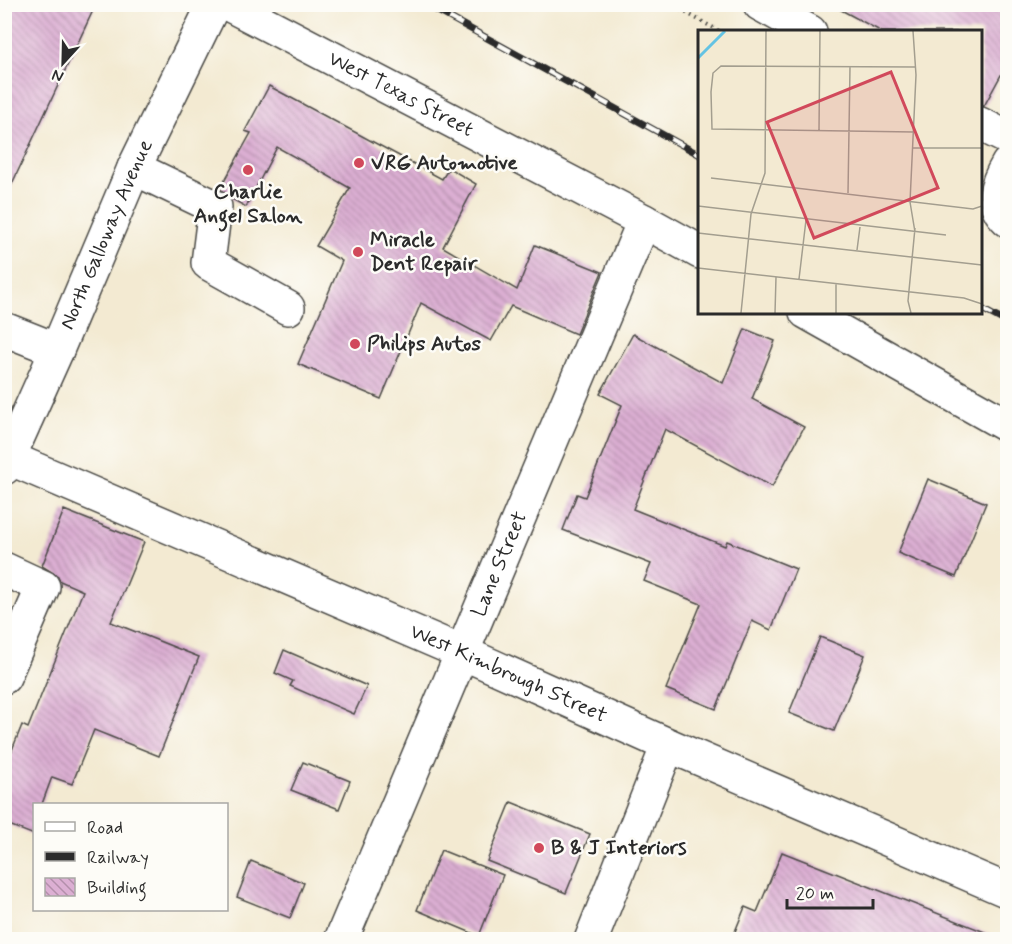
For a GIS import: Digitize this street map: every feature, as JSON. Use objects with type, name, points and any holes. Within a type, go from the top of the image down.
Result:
[{"type":"street","name":"North Galloway Avenue","points":[[7,463],[134,168],[214,4]]},
{"type":"street","name":"West Texas Street","points":[[228,4],[644,220],[698,251]]},
{"type":"street","points":[[760,4],[806,30]]},
{"type":"street","points":[[982,125],[1008,138]]},
{"type":"street","points":[[1008,164],[999,179],[995,192],[996,204],[1001,214],[1008,220]]},
{"type":"street","points":[[134,168],[215,207],[208,263],[288,308]]},
{"type":"street","name":"Lane Street","points":[[341,939],[644,220]]},
{"type":"street","points":[[810,314],[1008,426]]},
{"type":"street","points":[[4,329],[57,350]]},
{"type":"street","name":"West Kimbrough Street","points":[[7,463],[461,652],[668,746],[1008,891]]},
{"type":"street","points":[[4,569],[43,587],[4,677]]},
{"type":"street","points":[[591,939],[668,746]]},
{"type":"path","points":[[670,4],[717,30]]},
{"type":"building","points":[[4,4],[96,4],[4,201]]},
{"type":"building","points":[[830,4],[1008,4],[1008,62],[982,106],[982,30],[878,30]]},
{"type":"building","points":[[269,86],[442,179],[449,168],[476,184],[443,247],[517,290],[535,245],[602,272],[576,334],[511,306],[491,341],[421,303],[381,399],[298,364],[342,261],[316,246],[350,188],[277,147],[246,207],[220,189],[251,133],[245,131]]},
{"type":"building","points":[[745,329],[775,341],[752,399],[804,427],[772,487],[665,429],[633,509],[725,546],[727,541],[796,569],[771,630],[752,621],[716,709],[666,689],[701,604],[644,581],[651,564],[563,530],[577,494],[585,497],[622,405],[600,394],[633,334],[723,383]]},
{"type":"building","points":[[928,479],[986,503],[956,577],[898,553]]},
{"type":"building","points":[[64,510],[144,542],[111,622],[199,657],[159,756],[94,730],[72,784],[52,777],[42,803],[33,803],[33,835],[4,823],[4,770],[22,725],[28,728],[83,591],[60,581],[58,576],[42,566]]},
{"type":"building","points":[[820,637],[865,655],[834,731],[789,713]]},
{"type":"building","points":[[284,650],[367,686],[354,714],[290,686],[293,681],[275,673]]},
{"type":"building","points":[[303,762],[350,781],[339,809],[291,790]]},
{"type":"building","name":"B & J Interiors","points":[[511,802],[590,834],[566,893],[487,861]]},
{"type":"building","points":[[441,850],[503,875],[479,936],[417,910]]},
{"type":"building","points":[[782,852],[1000,938],[732,939],[745,907],[757,912]]},
{"type":"building","points":[[251,861],[304,883],[290,918],[237,897]]},
{"type":"railway","points":[[425,4],[698,154]]},
{"type":"railway","points":[[982,309],[1008,323]]},
{"type":"place","name":"VRG Automotive","points":[[359,163]]},
{"type":"place","name":"Charlie Angel Salon","points":[[248,170]]},
{"type":"place","name":"Miracle Dent Repair","points":[[358,252]]},
{"type":"place","name":"Philips Autos","points":[[355,344]]},
{"type":"place","name":"B & J Interiors","points":[[539,848]]}]
